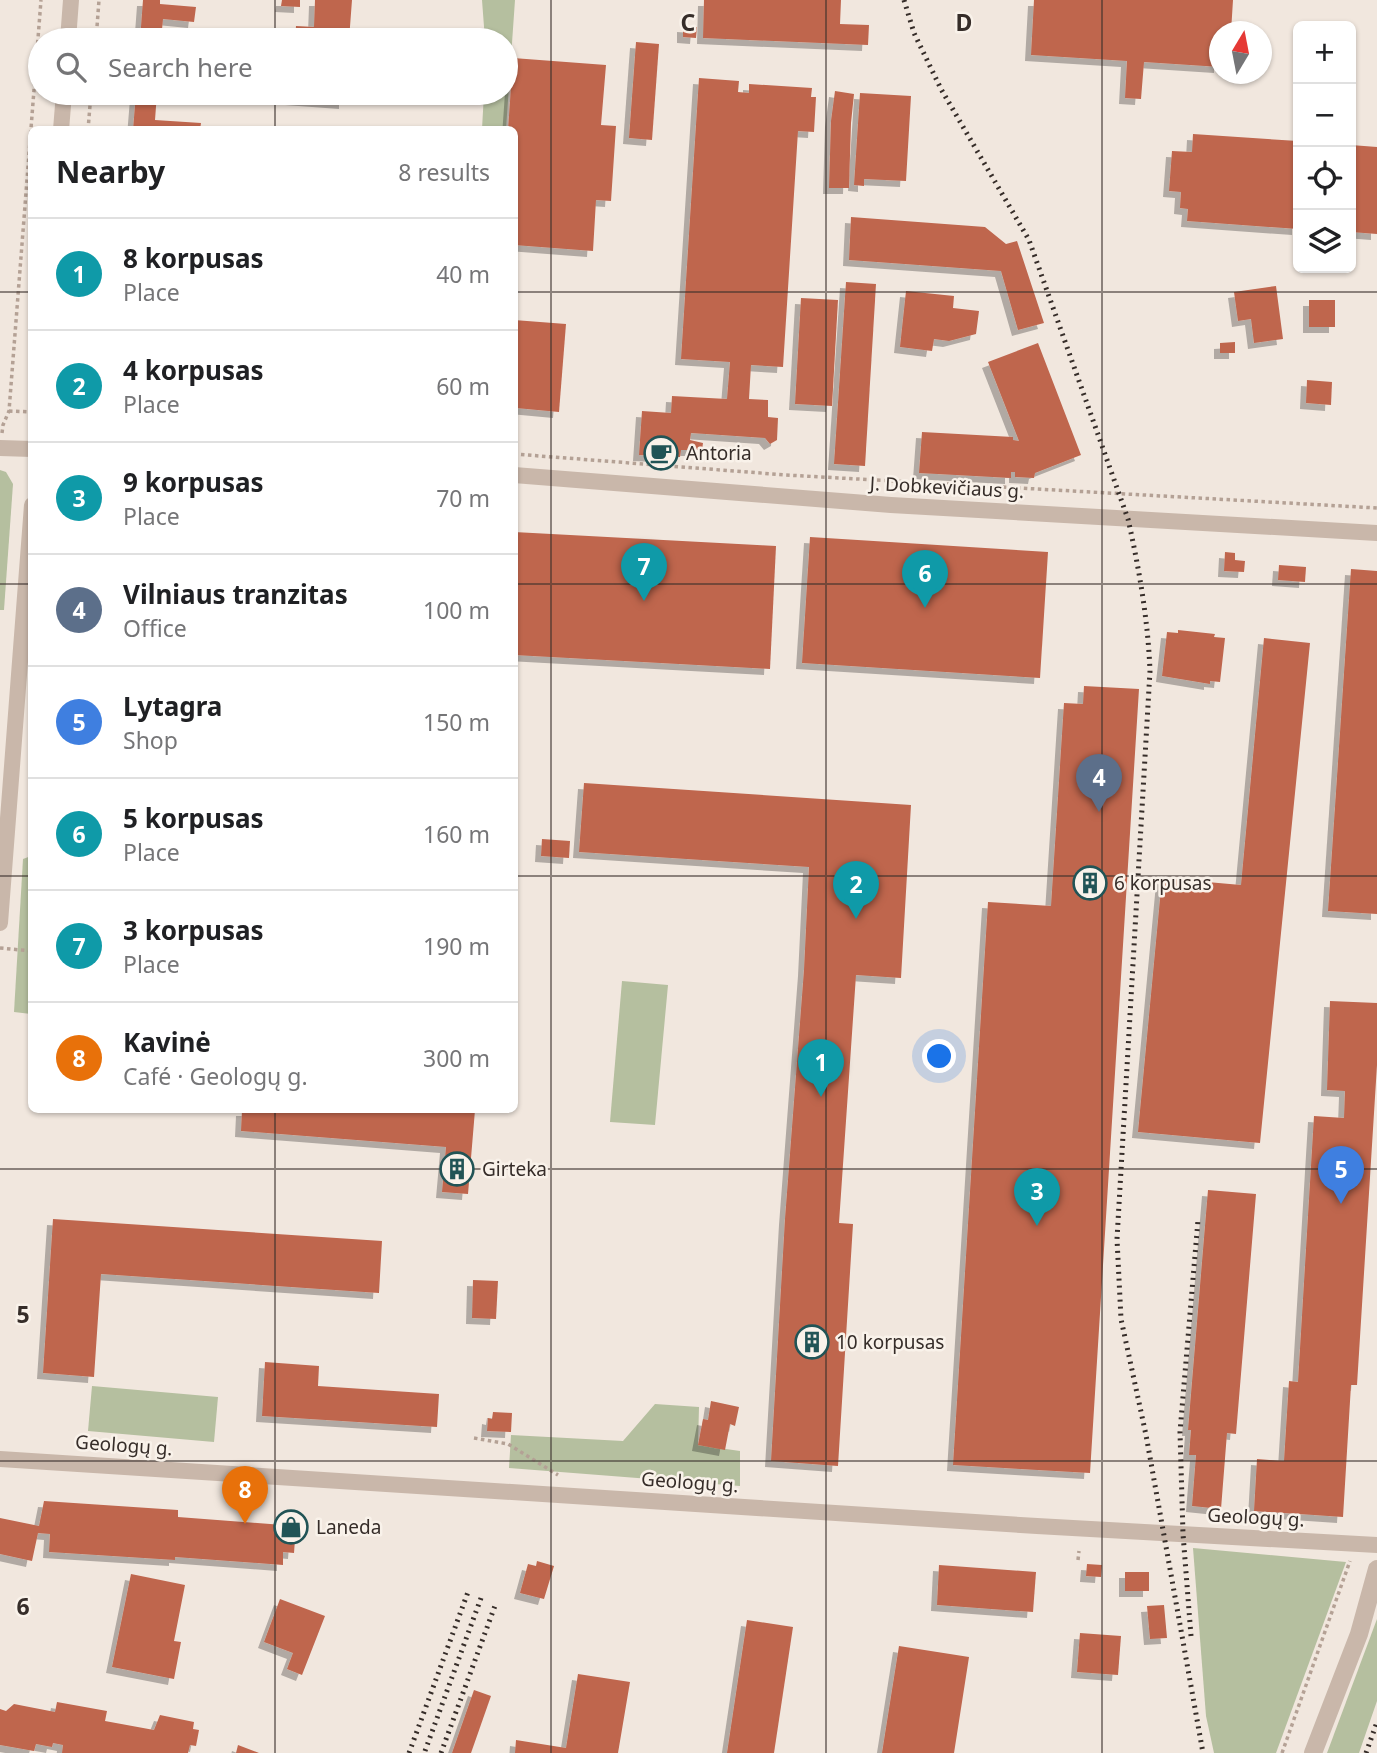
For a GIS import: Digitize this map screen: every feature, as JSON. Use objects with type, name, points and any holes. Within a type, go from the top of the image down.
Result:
[{"type":"street","points":[[69,28],[71,0]]},
{"type":"street","points":[[61,126],[63,105]]},
{"type":"street","points":[[0,448],[28,449]]},
{"type":"street","name":"J. Dobkevičiaus g.","points":[[518,475],[864,503],[1377,533]]},
{"type":"street","points":[[0,923],[28,557]]},
{"type":"street","name":"Geologų g.","points":[[0,1459],[1377,1545]]},
{"type":"street","points":[[1313,1753],[1359,1634],[1377,1569]]},
{"type":"path","points":[[39,28],[41,0]]},
{"type":"path","points":[[97,28],[99,0]]},
{"type":"path","points":[[31,126],[33,105]]},
{"type":"path","points":[[88,126],[90,105]]},
{"type":"path","points":[[0,448],[1,425],[9,411],[28,167]]},
{"type":"path","points":[[9,411],[28,412]]},
{"type":"path","points":[[518,454],[786,475],[1377,508]]},
{"type":"path","points":[[0,948],[28,951]]},
{"type":"path","points":[[474,1438],[508,1444],[558,1475]]},
{"type":"path","points":[[1282,1753],[1350,1566],[1352,1544]]},
{"type":"path","points":[[1078,1560],[1079,1552]]},
{"type":"green space","points":[[482,0],[515,0],[513,28],[484,28]]},
{"type":"green space","points":[[483,105],[508,105],[506,126],[482,126]]},
{"type":"green space","points":[[0,470],[6,472],[13,484],[4,610],[0,610]]},
{"type":"green space","points":[[28,857],[28,1014],[14,1012],[23,859]]},
{"type":"green space","points":[[622,981],[668,985],[655,1125],[610,1122]]},
{"type":"green space","points":[[92,1386],[218,1397],[214,1442],[88,1431]]},
{"type":"green space","points":[[655,1404],[699,1407],[698,1445],[740,1451],[740,1486],[509,1468],[511,1435],[623,1441]]},
{"type":"green space","points":[[1193,1548],[1346,1562],[1276,1753],[1214,1753],[1206,1716]]},
{"type":"green space","points":[[1377,1619],[1377,1701],[1359,1753],[1327,1753]]},
{"type":"building","points":[[143,0],[160,0],[160,4],[196,7],[194,22],[163,19],[162,28],[141,28]]},
{"type":"building","points":[[282,0],[300,0],[300,7],[281,6]]},
{"type":"building","points":[[315,0],[352,0],[350,28],[296,28],[314,27]]},
{"type":"building","points":[[704,0],[841,0],[840,24],[869,25],[868,45],[703,38]]},
{"type":"building","points":[[1034,0],[1233,0],[1232,21],[1209,21],[1209,66],[1144,62],[1141,99],[1125,98],[1127,61],[1031,55]]},
{"type":"building","points":[[683,26],[697,27],[696,38],[683,37]]},
{"type":"building","points":[[636,42],[659,44],[652,140],[629,138]]},
{"type":"building","points":[[518,58],[606,65],[601,125],[616,126],[611,201],[596,200],[593,251],[518,245],[518,126],[508,126],[510,105],[518,105]]},
{"type":"building","points":[[699,78],[739,81],[738,92],[749,93],[749,84],[812,88],[811,97],[816,97],[814,132],[798,131],[783,367],[751,365],[749,399],[768,400],[768,417],[778,418],[777,440],[770,444],[765,438],[691,433],[690,440],[703,443],[702,450],[681,450],[680,457],[639,455],[642,411],[671,413],[672,396],[727,399],[730,362],[681,359]]},
{"type":"building","points":[[835,91],[854,94],[849,188],[829,188],[831,121]]},
{"type":"building","points":[[860,93],[911,96],[906,181],[864,179],[864,186],[854,185]]},
{"type":"building","points":[[135,105],[156,105],[155,120],[201,123],[201,126],[133,126]]},
{"type":"building","points":[[1193,134],[1293,141],[1293,229],[1187,221],[1188,209],[1180,208],[1181,192],[1169,191],[1172,151],[1192,152]]},
{"type":"building","points":[[1356,145],[1377,147],[1377,234],[1356,232]]},
{"type":"building","points":[[851,217],[985,227],[1006,244],[1017,241],[1044,323],[1018,330],[1001,271],[849,260]]},
{"type":"building","points":[[846,282],[876,284],[865,466],[834,464]]},
{"type":"building","points":[[1276,286],[1283,339],[1254,343],[1251,319],[1238,321],[1234,292]]},
{"type":"building","points":[[906,291],[954,296],[953,308],[979,311],[976,334],[949,341],[934,339],[932,351],[900,347]]},
{"type":"building","points":[[801,298],[838,300],[832,406],[795,404]]},
{"type":"building","points":[[1309,300],[1335,300],[1335,327],[1309,327]]},
{"type":"building","points":[[518,320],[566,324],[559,412],[518,408]]},
{"type":"building","points":[[1235,342],[1235,353],[1220,353],[1220,343]]},
{"type":"building","points":[[1038,343],[1081,455],[1035,473],[1034,478],[1015,477],[1015,472],[1011,472],[1011,478],[919,473],[922,432],[1013,437],[1013,440],[1019,441],[988,362]]},
{"type":"building","points":[[1307,380],[1332,382],[1331,405],[1306,403]]},
{"type":"building","points":[[518,532],[776,546],[770,669],[518,655]]},
{"type":"building","points":[[810,537],[1048,552],[1040,678],[802,663]]},
{"type":"building","points":[[1225,552],[1235,553],[1235,560],[1245,561],[1244,572],[1224,571]]},
{"type":"building","points":[[1279,565],[1306,567],[1305,582],[1278,580]]},
{"type":"building","points":[[1351,569],[1377,571],[1377,914],[1328,911]]},
{"type":"building","points":[[1178,630],[1215,634],[1214,637],[1225,638],[1220,682],[1210,681],[1210,684],[1162,676],[1167,632],[1178,633]]},
{"type":"building","points":[[1264,638],[1310,643],[1260,1143],[1138,1132],[1162,878],[1241,885]]},
{"type":"building","points":[[1084,686],[1139,689],[1090,1473],[953,1465],[988,902],[1051,906],[1064,703],[1083,704]]},
{"type":"building","points":[[584,783],[911,805],[901,978],[856,975],[839,1223],[853,1224],[838,1466],[771,1461],[809,867],[579,852]]},
{"type":"building","points":[[542,839],[570,841],[569,858],[541,856]]},
{"type":"building","points":[[1330,1001],[1377,1003],[1377,1065],[1357,1385],[1351,1385],[1343,1517],[1254,1511],[1257,1459],[1284,1461],[1289,1381],[1298,1382],[1314,1116],[1344,1118],[1345,1091],[1327,1090]]},
{"type":"building","name":"Girteka","points":[[242,1113],[475,1113],[468,1194],[442,1192],[446,1147],[241,1131]]},
{"type":"building","points":[[1208,1190],[1256,1194],[1236,1434],[1227,1433],[1221,1509],[1192,1506],[1196,1455],[1189,1455],[1191,1430],[1188,1430]]},
{"type":"building","points":[[53,1219],[382,1241],[379,1293],[101,1274],[94,1377],[43,1373]]},
{"type":"building","points":[[473,1280],[498,1281],[496,1319],[472,1318]]},
{"type":"building","points":[[265,1362],[319,1366],[318,1386],[439,1394],[437,1427],[262,1416]]},
{"type":"building","points":[[711,1401],[739,1407],[735,1426],[730,1424],[725,1450],[698,1445],[703,1419],[708,1420]]},
{"type":"building","points":[[493,1412],[512,1413],[511,1432],[487,1431],[488,1418],[492,1419]]},
{"type":"building","points":[[44,1501],[178,1510],[178,1517],[296,1526],[294,1553],[283,1552],[283,1565],[49,1552],[50,1534],[38,1533],[32,1561],[0,1554],[0,1518],[39,1526]]},
{"type":"building","points":[[537,1561],[554,1566],[544,1599],[520,1593],[528,1564],[536,1566]]},
{"type":"building","points":[[1087,1564],[1102,1565],[1101,1577],[1086,1576]]},
{"type":"building","points":[[939,1565],[1036,1572],[1033,1612],[937,1605]]},
{"type":"building","points":[[1125,1572],[1149,1572],[1149,1591],[1125,1591]]},
{"type":"building","points":[[131,1574],[185,1585],[174,1641],[181,1642],[174,1679],[112,1667]]},
{"type":"building","points":[[280,1599],[325,1616],[302,1675],[287,1669],[293,1653],[264,1642]]},
{"type":"building","points":[[1164,1605],[1167,1638],[1150,1639],[1147,1606]]},
{"type":"building","points":[[747,1620],[793,1627],[774,1753],[727,1753]]},
{"type":"building","points":[[1080,1633],[1121,1636],[1118,1675],[1077,1672]]},
{"type":"building","points":[[899,1646],[969,1657],[954,1753],[882,1753]]},
{"type":"building","points":[[578,1674],[630,1682],[618,1753],[515,1753],[516,1740],[566,1748]]},
{"type":"building","points":[[474,1690],[491,1696],[471,1753],[452,1753]]},
{"type":"building","points":[[57,1702],[107,1711],[105,1721],[154,1730],[160,1715],[194,1722],[193,1729],[199,1730],[196,1746],[190,1745],[188,1753],[62,1753],[63,1745],[53,1743],[52,1747],[36,1744],[34,1751],[0,1745],[0,1709],[6,1711],[14,1704],[55,1712]]},
{"type":"building","points":[[238,1745],[259,1753],[236,1753]]},
{"type":"railway","points":[[904,0],[914,33],[941,89],[1029,240],[1128,519],[1139,575],[1150,671],[1117,1239],[1121,1319],[1146,1435],[1203,1753]]},
{"type":"railway","points":[[1191,1636],[1183,1534],[1180,1432],[1198,1220]]},
{"type":"railway","points":[[409,1753],[468,1592]]},
{"type":"railway","points":[[425,1751],[481,1598]]},
{"type":"railway","points":[[441,1753],[496,1603]]},
{"type":"railway","points":[[1366,1753],[1377,1722]]},
{"type":"place","name":"Antoria","points":[[661,453]]},
{"type":"place","name":"3 korpusas","points":[[644,601]]},
{"type":"place","name":"5 korpusas","points":[[925,608]]},
{"type":"place","name":"Vilniaus tranzitas","points":[[1099,812]]},
{"type":"place","name":"6 korpusas","points":[[1090,883]]},
{"type":"place","name":"4 korpusas","points":[[856,919]]},
{"type":"place","name":"8 korpusas","points":[[821,1097]]},
{"type":"place","name":"Girteka","points":[[457,1169]]},
{"type":"place","name":"Lytagra","points":[[1341,1204]]},
{"type":"place","name":"9 korpusas","points":[[1037,1226]]},
{"type":"place","name":"10 korpusas","points":[[812,1342]]},
{"type":"place","name":"Kavinė","points":[[245,1524]]},
{"type":"place","name":"Laneda","points":[[291,1527]]}]
